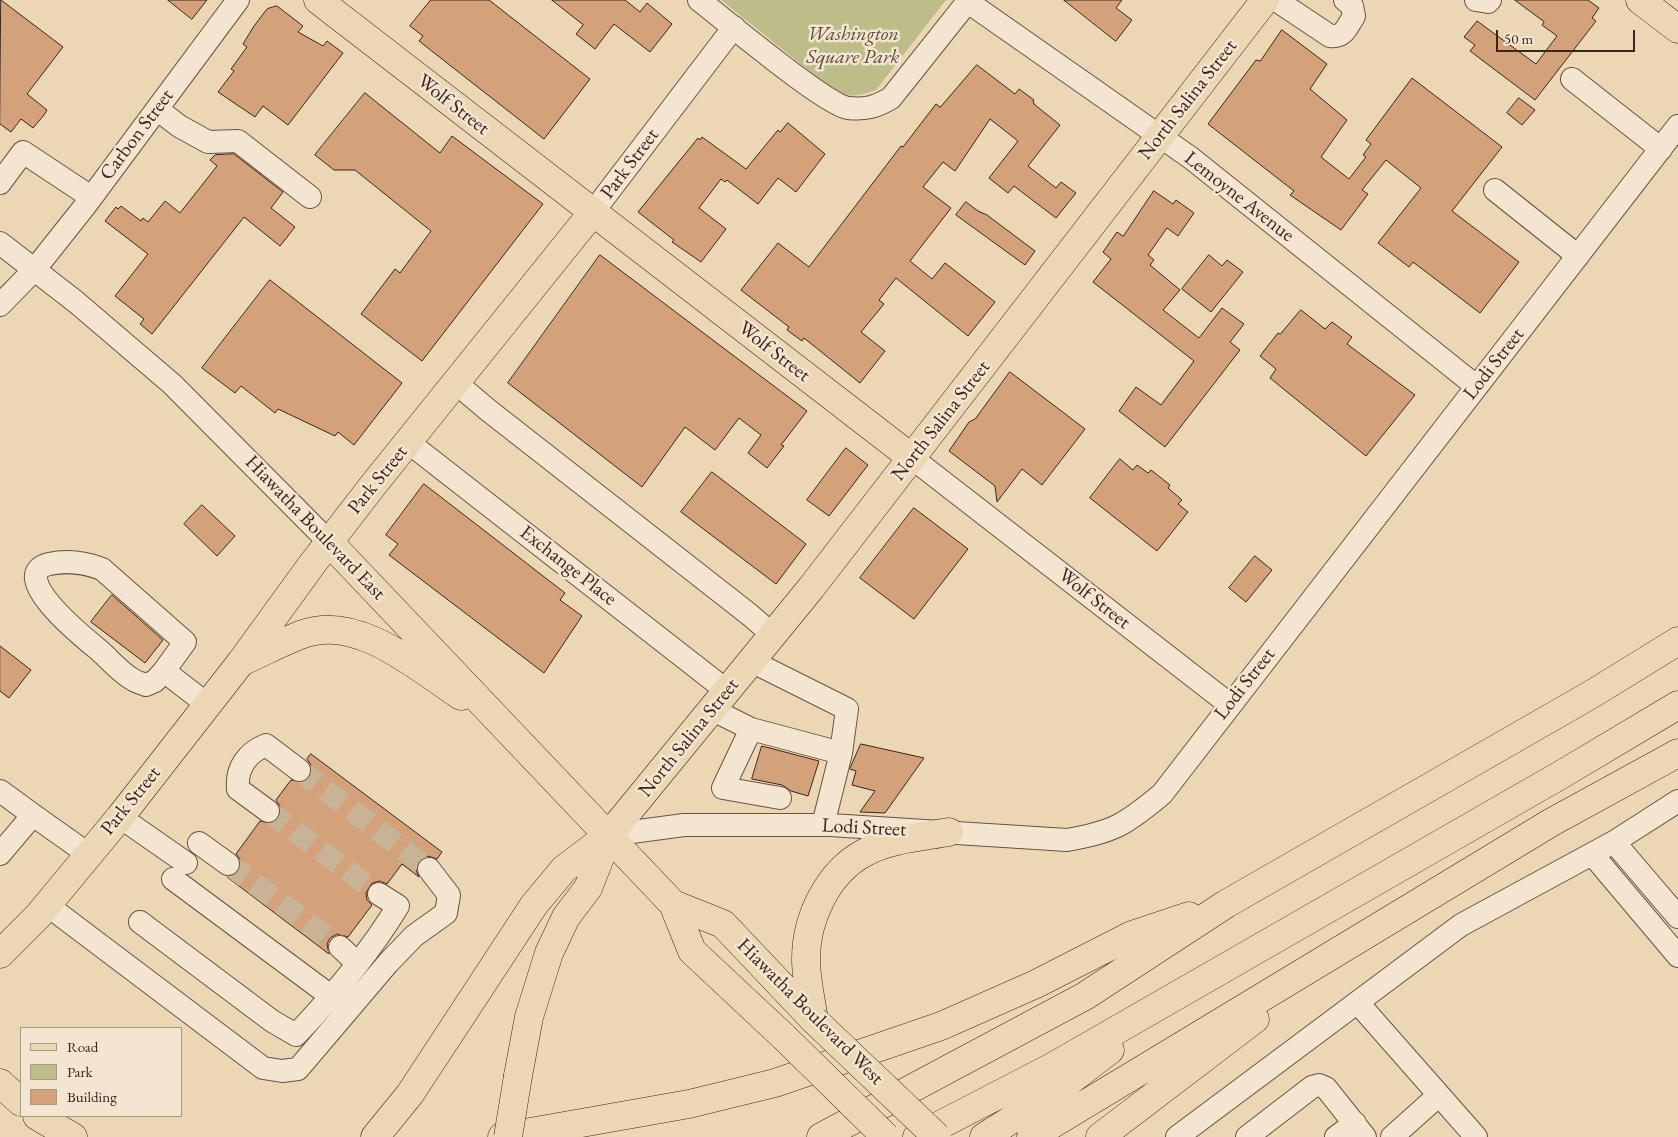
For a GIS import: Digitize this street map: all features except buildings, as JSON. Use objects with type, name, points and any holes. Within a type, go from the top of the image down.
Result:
[{"type":"main road","name":"Wolf Street","points":[[318,0],[912,458]]},
{"type":"main road","name":"North Salina Street","points":[[609,835],[773,635],[1265,0]]},
{"type":"main road","points":[[1640,0],[1678,29]]},
{"type":"main road","name":"Park Street","points":[[0,954],[47,905],[120,818],[241,662],[329,542],[593,212]]},
{"type":"main road","name":"Hiawatha Boulevard East","points":[[329,542],[609,835]]},
{"type":"main road","points":[[241,662],[307,633],[335,630],[358,634],[379,642],[494,715]]},
{"type":"main road","points":[[821,1137],[1085,996],[1226,904],[1592,694],[1678,641]]},
{"type":"main road","points":[[917,1137],[1054,1066],[1564,773],[1678,705]]},
{"type":"main road","points":[[1030,1137],[1552,822],[1678,753]]},
{"type":"main road","points":[[814,1020],[806,959],[808,934],[818,902],[829,886],[841,871],[864,853],[900,840],[949,832]]},
{"type":"main road","points":[[508,1137],[529,1017],[549,953],[566,917],[588,888],[609,835]]},
{"type":"main road","points":[[375,1137],[410,1094],[534,905],[564,869],[609,835]]},
{"type":"main road","name":"Hiawatha Boulevard West","points":[[609,835],[673,904],[692,951],[784,1037],[886,1137]]},
{"type":"main road","name":"Hiawatha Boulevard West","points":[[673,904],[723,924],[814,1020],[937,1137]]},
{"type":"main road","points":[[502,1137],[689,1104],[775,1083],[941,1026],[1036,984],[1132,935],[1226,904]]},
{"type":"main road","points":[[1100,1137],[1368,933]]},
{"type":"main road","points":[[984,1137],[1056,1092],[1127,1037],[1168,1000]]},
{"type":"main road","points":[[0,1083],[20,1101]]},
{"type":"main road","points":[[39,1117],[73,1137]]},
{"type":"street","name":"Carbon Street","points":[[0,305],[35,269],[91,198],[238,0]]},
{"type":"street","points":[[699,0],[836,104],[847,108],[874,108],[891,98],[969,1]]},
{"type":"street","points":[[1276,0],[1330,36],[1336,37],[1342,35],[1354,16],[1352,6],[1344,0]]},
{"type":"street","points":[[1476,0],[1488,2],[1490,0]]},
{"type":"street","name":"Lemoyne Avenue","points":[[969,1],[1191,158],[1476,386]]},
{"type":"street","name":"Park Street","points":[[593,212],[734,27]]},
{"type":"street","points":[[1572,80],[1661,149]]},
{"type":"street","points":[[157,109],[179,126],[208,142],[238,141],[310,196]]},
{"type":"street","name":"Lodi Street","points":[[609,835],[684,825],[823,825],[1067,840],[1099,835],[1130,821],[1162,794],[1678,126]]},
{"type":"street","points":[[0,183],[23,152],[91,198]]},
{"type":"street","points":[[1495,190],[1578,256]]},
{"type":"street","name":"Hiawatha Boulevard East","points":[[0,242],[172,384],[329,542]]},
{"type":"street","points":[[456,383],[773,635]]},
{"type":"street","name":"Exchange Place","points":[[408,442],[720,701],[751,729],[841,753]]},
{"type":"street","name":"Wolf Street","points":[[912,458],[1230,704]]},
{"type":"street","points":[[62,561],[86,563],[102,569],[185,642],[164,672],[155,681],[146,685],[131,679],[67,623],[44,597],[37,582],[38,573],[44,565],[62,561]]},
{"type":"street","points":[[751,661],[847,709],[841,753],[823,825]]},
{"type":"street","points":[[164,672],[208,704]]},
{"type":"street","points":[[751,729],[724,788],[780,798]]},
{"type":"street","points":[[268,811],[238,789],[237,776],[243,764],[254,750],[266,745],[299,770]]},
{"type":"street","points":[[0,791],[88,854]]},
{"type":"street","points":[[1177,1137],[1461,925],[1614,842],[1678,800]]},
{"type":"street","points":[[0,854],[33,815]]},
{"type":"street","points":[[120,818],[180,871],[332,997]]},
{"type":"street","points":[[1614,842],[1678,917]]},
{"type":"street","points":[[199,843],[228,864]]},
{"type":"street","points":[[1592,854],[1678,956]]},
{"type":"street","points":[[47,905],[263,1068],[282,1071],[298,1069],[388,963],[414,936],[446,913],[449,896],[429,869]]},
{"type":"street","points":[[140,922],[272,1021],[296,1035],[332,997],[381,934],[398,906],[380,894]]},
{"type":"street","points":[[340,947],[358,964]]},
{"type":"street","points":[[1358,1003],[1476,1137]]},
{"type":"street","points":[[1248,1137],[1312,1087],[1319,1085],[1326,1088],[1360,1130],[1336,1137]]},
{"type":"street","points":[[1392,1137],[1439,1095]]},
{"type":"green space","name":"Washington Square Park","points":[[721,0],[946,0],[876,90],[856,95],[846,95],[828,86]]},
{"type":"tunnel","points":[[299,770],[429,869]]},
{"type":"tunnel","points":[[268,811],[379,894]]},
{"type":"tunnel","points":[[228,864],[340,947]]}]
